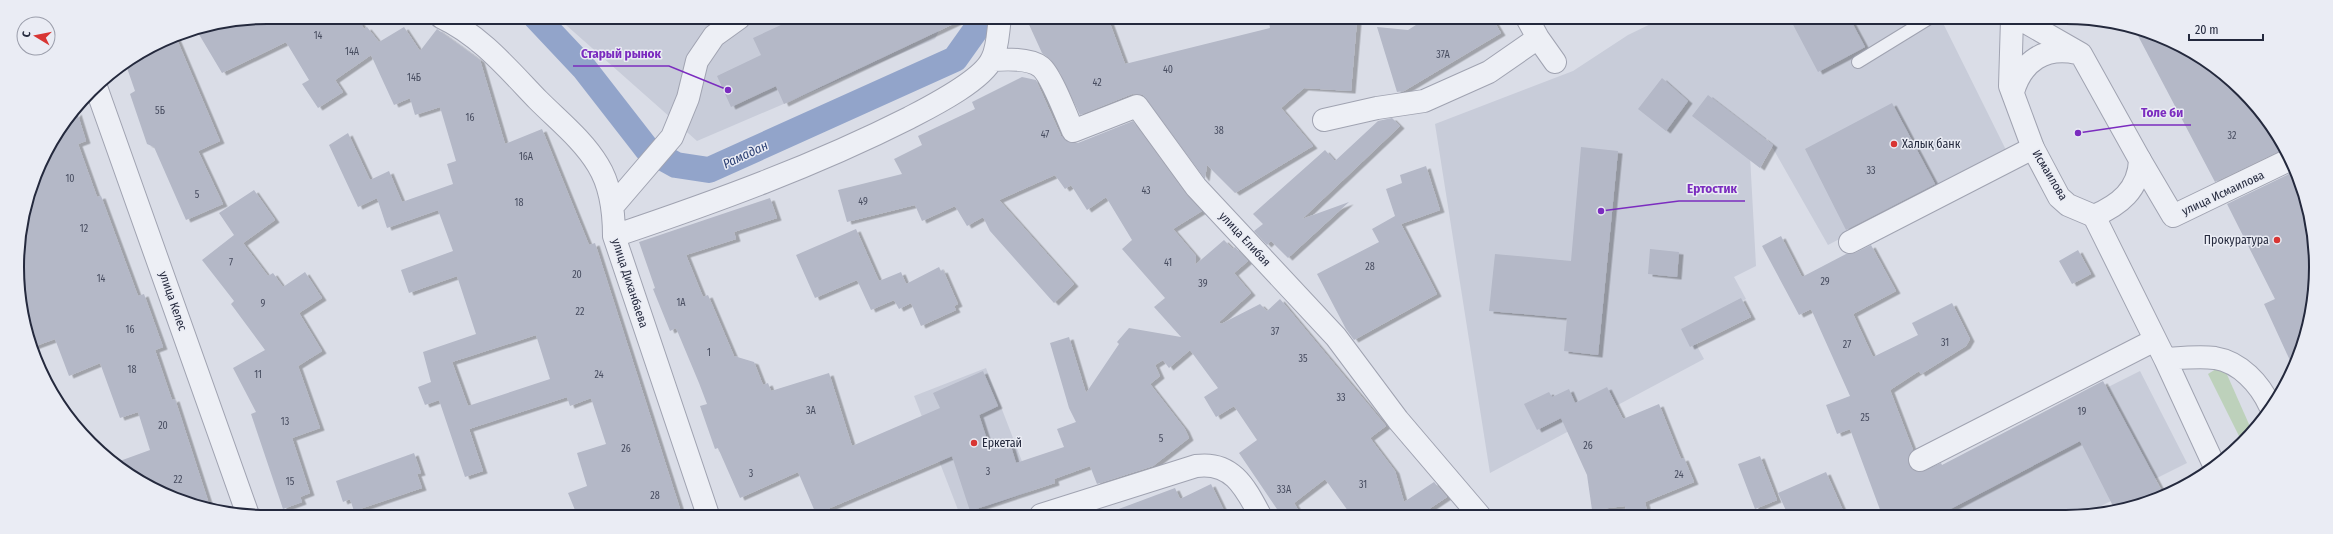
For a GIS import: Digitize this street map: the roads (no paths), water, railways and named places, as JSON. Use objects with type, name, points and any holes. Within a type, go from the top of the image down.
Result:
[{"type":"street","name":"улица Диханбаева","points":[[452,24],[490,51],[579,139],[599,165],[608,184],[612,207],[614,236],[706,510]]},
{"type":"street","points":[[612,207],[649,166],[672,137],[688,98],[697,60],[714,36],[731,24]]},
{"type":"street","points":[[614,236],[707,205],[850,147],[933,106],[972,81],[992,60],[999,24]]},
{"type":"street","points":[[1530,24],[1555,62]]},
{"type":"street","name":"Исмаилова","points":[[2012,24],[2010,86],[2012,95],[2033,148],[2059,196],[2068,205],[2094,216]]},
{"type":"street","points":[[2029,24],[2081,54],[2140,160],[2139,175],[2132,189],[2115,206],[2094,216],[2160,349],[2212,461]]},
{"type":"street","points":[[1324,120],[1377,108],[1424,101],[1489,72],[1538,38]]},
{"type":"street","points":[[2012,95],[2019,74],[2032,62],[2052,51],[2081,54]]},
{"type":"street","name":"улица Елибая","points":[[992,60],[1018,59],[1041,67],[1058,96],[1073,131],[1137,106],[1196,187],[1336,337],[1398,420],[1475,510]]},
{"type":"street","name":"улица Келес","points":[[98,92],[246,509]]},
{"type":"street","points":[[1850,242],[2033,148]]},
{"type":"street","name":"улица Исмаилова","points":[[2140,160],[2173,216],[2285,162]]},
{"type":"street","points":[[1920,460],[2160,349],[2216,358],[2240,369],[2254,381],[2268,402]]},
{"type":"street","points":[[1057,510],[1196,466],[1217,467],[1236,477],[1245,486],[1257,510]]},
{"type":"lane","points":[[1858,62],[1920,24]]},
{"type":"waterway","name":"Рамадан","points":[[543,24],[584,68],[647,149],[676,165],[709,170],[955,59],[980,24]]},
{"type":"place","name":"Старый рынок","points":[[728,90]]},
{"type":"place","name":"Толе би","points":[[2078,133]]},
{"type":"place","name":"Халық банк","points":[[1894,144]]},
{"type":"place","name":"Ертостик","points":[[1601,211]]},
{"type":"place","name":"Прокуратура","points":[[2277,240]]},
{"type":"place","name":"Еркетай","points":[[974,443]]}]
